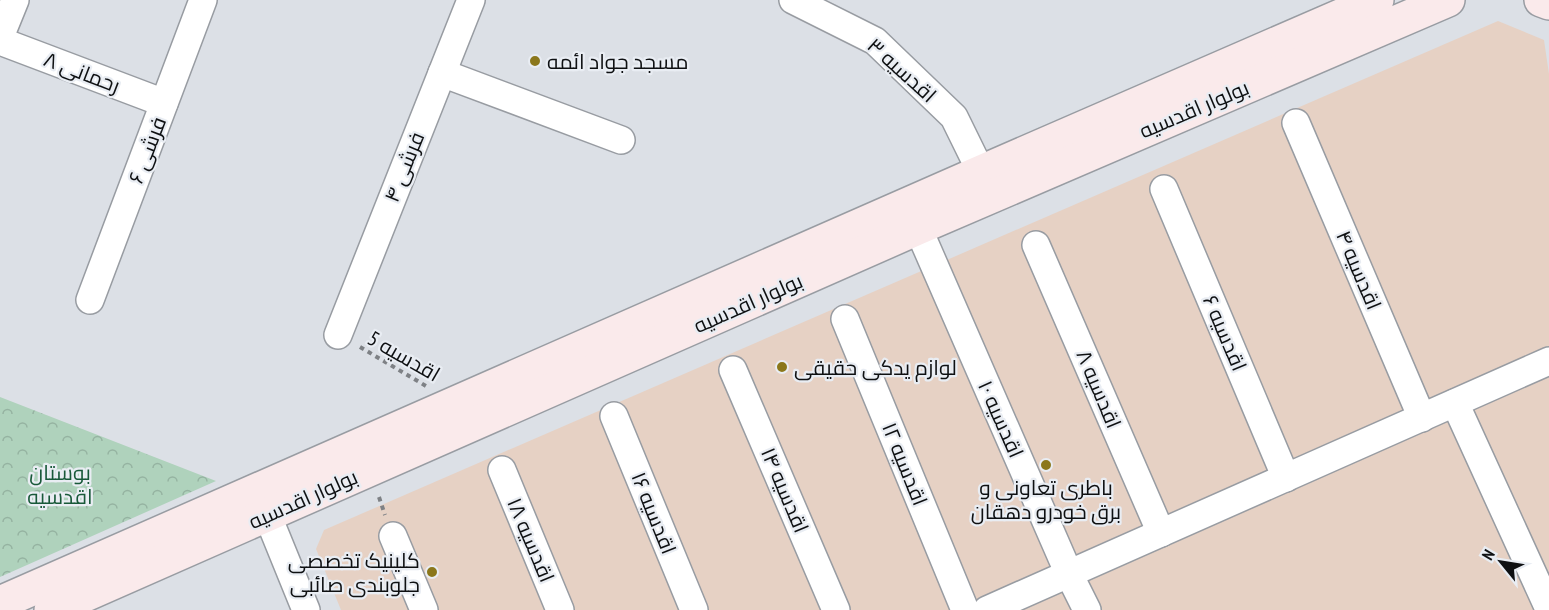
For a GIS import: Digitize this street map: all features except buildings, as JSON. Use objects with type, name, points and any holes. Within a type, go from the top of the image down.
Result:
[{"type":"main road","name":"بولوار اقدسیه","points":[[51,610],[455,403],[1377,0]]},
{"type":"main road","name":"بولوار اقدسیه","points":[[0,603],[262,502],[369,470],[918,228],[1448,0]]},
{"type":"main road","points":[[1541,0],[1549,3]]},
{"type":"street","points":[[0,39],[15,0]]},
{"type":"street","name":"فرشی ۶","points":[[90,300],[204,0]]},
{"type":"street","name":"فرشی ۴","points":[[338,335],[471,0]]},
{"type":"street","name":"اقدسیه ۳","points":[[793,0],[875,41],[954,117],[981,172]]},
{"type":"street","name":"رحمانی ۸","points":[[0,39],[164,103]]},
{"type":"street","points":[[442,73],[621,140]]},
{"type":"street","name":"اقدسیه ۴","points":[[1296,123],[1422,418]]},
{"type":"street","name":"اقدسیه ۶","points":[[1164,189],[1286,478]]},
{"type":"street","name":"اقدسیه ۱۰","points":[[918,228],[1069,574],[1087,610]]},
{"type":"street","name":"اقدسیه ۸","points":[[1036,245],[1161,533]]},
{"type":"street","name":"اقدسیه ۱۲","points":[[845,319],[965,610]]},
{"type":"street","points":[[987,610],[1549,362]]},
{"type":"street","name":"اقدسیه ۱۴","points":[[734,370],[836,610]]},
{"type":"street","points":[[1455,403],[1549,609]]},
{"type":"street","name":"اقدسیه ۱۶","points":[[614,416],[694,610]]},
{"type":"street","name":"اقدسیه ۱۸","points":[[502,470],[560,610]]},
{"type":"street","points":[[262,502],[306,610]]},
{"type":"street","points":[[393,536],[424,610]]},
{"type":"path","name":"اقدسیه 5","points":[[338,335],[455,403]]},
{"type":"path","points":[[369,470],[393,536]]},
{"type":"shaded area","points":[[1498,21],[1544,40],[1549,74],[1549,610],[341,610],[316,549],[324,530]]},
{"type":"green space","name":"بوستان اقدسیه","points":[[0,397],[216,481],[0,577]]},
{"type":"place","name":"مسجد جواد ائمه","points":[[535,61]]},
{"type":"place","name":"لوازم یدکی حقیقی","points":[[782,367]]},
{"type":"place","name":"باطری تعاونی و برق خودرو دهقان","points":[[1046,465]]},
{"type":"place","name":"کلینیک تخصصی جلوبندی صائبی","points":[[432,572]]}]
